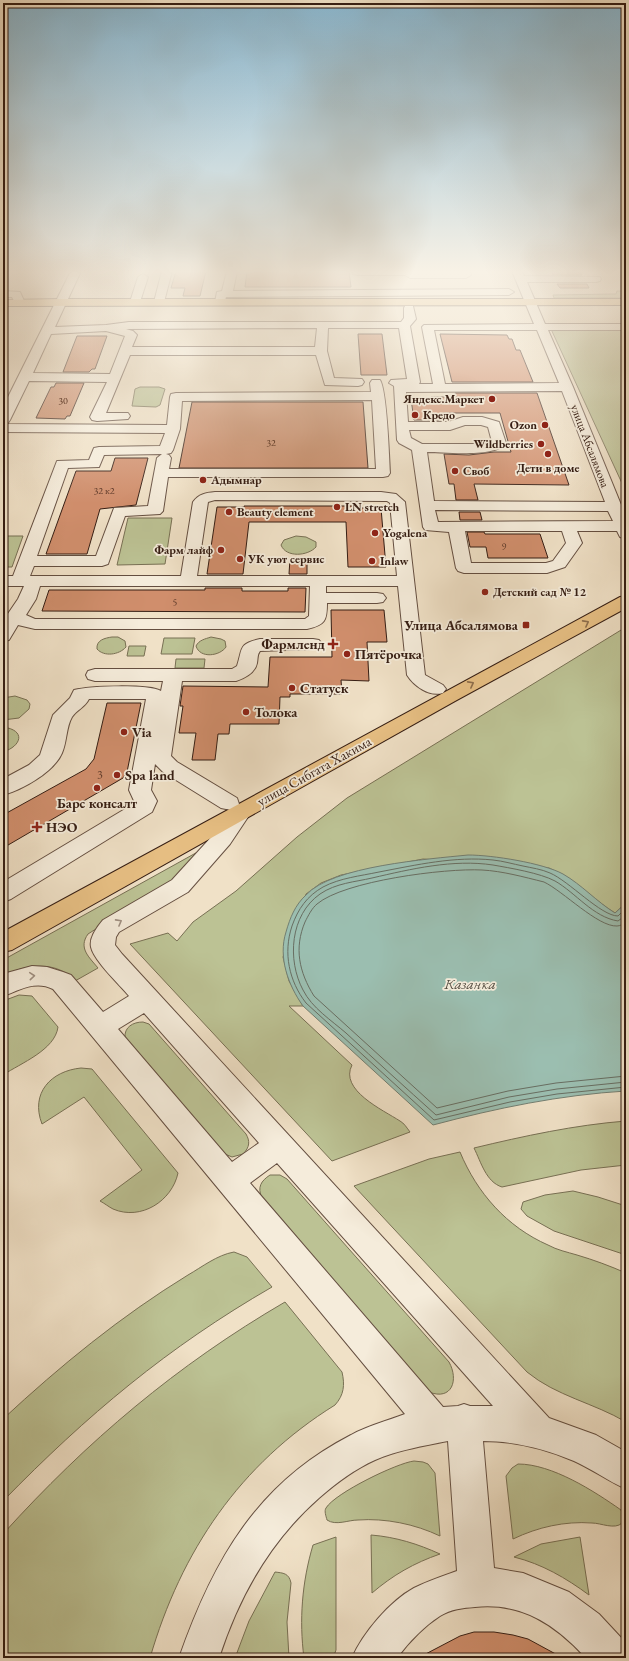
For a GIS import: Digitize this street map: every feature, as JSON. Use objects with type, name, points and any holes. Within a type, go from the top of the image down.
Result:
[{"type":"main road","name":"улица Сибгата Хакима","points":[[3,943],[436,689],[589,605],[626,587]]},
{"type":"main road","name":"улица Сибгата Хакима","points":[[3,926],[235,807],[626,601]]},
{"type":"street","points":[[3,420],[39,349]]},
{"type":"street","points":[[27,561],[102,561],[119,511],[155,510],[166,450],[173,429],[176,397],[377,390],[414,382],[408,349]]},
{"type":"street","points":[[432,349],[440,388]]},
{"type":"street","name":"улица Абсалямова","points":[[551,349],[624,530]]},
{"type":"street","points":[[137,416],[97,416],[115,378],[125,351],[321,351],[329,382],[377,390]]},
{"type":"street","points":[[25,378],[115,378]]},
{"type":"street","points":[[402,426],[450,426],[463,421],[482,421],[494,425],[498,443],[495,446],[486,448],[419,448],[404,440],[402,426],[399,388],[568,387]]},
{"type":"street","points":[[162,473],[383,473],[377,390]]},
{"type":"street","points":[[3,428],[173,429]]},
{"type":"street","points":[[419,448],[431,526],[568,526],[624,530]]},
{"type":"street","points":[[3,636],[27,599],[27,561],[62,464],[94,464],[99,451],[166,450]]},
{"type":"street","points":[[188,581],[201,502],[204,498],[215,496],[382,496],[391,498],[398,502],[416,675],[419,679],[436,689]]},
{"type":"street","points":[[427,505],[547,502],[614,507]]},
{"type":"street","points":[[456,526],[464,568],[547,568],[559,564],[574,543],[568,526]]},
{"type":"street","points":[[3,581],[188,581],[298,579],[318,590],[377,598]]},
{"type":"street","points":[[318,590],[406,581]]},
{"type":"street","points":[[16,616],[23,621],[35,624],[307,624],[313,622],[318,617],[318,590]]},
{"type":"street","points":[[95,675],[236,675],[245,670],[247,667],[248,651],[253,646],[260,644],[313,644]]},
{"type":"street","points":[[174,676],[161,758],[170,767],[235,807],[222,839],[180,886],[112,926],[104,937],[103,947],[113,961],[537,1430]]},
{"type":"street","points":[[3,788],[41,766],[50,758],[63,714],[78,701],[81,694],[147,693],[153,694],[156,698],[140,790],[141,795],[146,801],[144,807],[3,893]]},
{"type":"street","points":[[3,986],[17,979],[37,975],[55,978],[62,982],[230,1181],[449,1423],[476,1586]]},
{"type":"street","points":[[100,1027],[147,998]]},
{"type":"street","points":[[230,1181],[279,1145]]},
{"type":"street","points":[[199,1658],[214,1615],[235,1572],[260,1535],[287,1502],[316,1476],[348,1454],[382,1438],[417,1427],[449,1423],[500,1423],[537,1430],[566,1440],[589,1450],[626,1471]]},
{"type":"street","points":[[372,1658],[391,1631],[416,1607],[446,1592],[476,1586],[508,1588],[530,1593],[551,1603],[572,1616],[591,1632],[613,1658]]},
{"type":"shaded area","points":[[560,349],[626,349],[626,492]]},
{"type":"shaded area","points":[[140,387],[159,387],[165,389],[160,405],[156,407],[132,406],[135,389]]},
{"type":"shaded area","points":[[128,518],[172,518],[165,564],[117,565]]},
{"type":"shaded area","points":[[3,536],[23,536],[12,567],[3,567]]},
{"type":"shaded area","points":[[296,536],[306,537],[316,542],[316,547],[303,554],[292,554],[287,552],[281,545],[284,540]]},
{"type":"shaded area","points":[[626,627],[626,903],[615,913],[598,902],[575,883],[549,868],[423,859],[341,875],[321,883],[306,894],[283,957],[289,981],[303,1006],[289,1006],[352,1065],[350,1074],[352,1083],[357,1091],[374,1105],[401,1122],[410,1132],[332,1161],[130,944],[168,933],[177,941],[193,922],[236,891],[297,837],[347,798]]},
{"type":"shaded area","points":[[112,637],[118,637],[125,641],[126,647],[120,652],[112,654],[100,652],[97,649],[99,642]]},
{"type":"shaded area","points":[[211,637],[225,641],[226,647],[215,654],[210,655],[202,653],[198,650],[196,646],[200,641]]},
{"type":"shaded area","points":[[164,638],[195,638],[192,654],[161,654]]},
{"type":"shaded area","points":[[129,646],[146,646],[144,656],[127,656]]},
{"type":"shaded area","points":[[176,659],[205,659],[204,668],[175,668]]},
{"type":"shaded area","points":[[15,696],[27,700],[30,704],[29,709],[19,718],[3,720],[3,698]]},
{"type":"shaded area","points":[[3,727],[15,731],[19,738],[14,746],[3,752]]},
{"type":"shaded area","points":[[203,849],[184,873],[88,934],[85,939],[84,948],[88,956],[98,968],[75,981],[68,974],[59,970],[40,966],[21,969],[3,976],[3,960]]},
{"type":"shaded area","points":[[19,995],[32,996],[58,1027],[56,1035],[51,1043],[28,1061],[3,1075],[3,1001]]},
{"type":"shaded area","points":[[143,1022],[149,1024],[246,1134],[249,1144],[243,1154],[232,1157],[225,1154],[125,1038],[126,1031],[130,1026]]},
{"type":"shaded area","points":[[81,1068],[92,1069],[178,1173],[175,1183],[169,1192],[154,1206],[134,1212],[124,1212],[113,1209],[100,1201],[142,1170],[84,1097],[42,1124],[39,1113],[41,1093],[52,1079],[70,1070]]},
{"type":"shaded area","points":[[626,1121],[626,1165],[581,1170],[502,1187],[492,1181],[488,1176],[474,1148],[512,1139],[588,1125]]},
{"type":"shaded area","points":[[460,1152],[475,1181],[485,1195],[495,1207],[519,1229],[533,1238],[555,1248],[596,1261],[626,1273],[626,1422],[614,1415],[550,1387],[527,1372],[354,1186],[429,1159]]},
{"type":"shaded area","points":[[270,1175],[280,1175],[287,1179],[449,1362],[452,1369],[453,1382],[448,1391],[443,1394],[429,1392],[262,1198],[260,1187],[262,1182]]},
{"type":"shaded area","points":[[573,1191],[626,1206],[626,1255],[554,1231],[527,1216],[521,1209],[523,1202],[545,1195]]},
{"type":"shaded area","points":[[234,1252],[247,1257],[272,1287],[198,1334],[163,1358],[130,1384],[66,1440],[3,1501],[3,1419],[92,1342],[139,1307],[210,1262]]},
{"type":"shaded area","points":[[285,1302],[342,1372],[342,1394],[335,1405],[301,1428],[270,1454],[243,1483],[218,1514],[197,1546],[179,1582],[163,1619],[150,1658],[3,1658],[3,1534],[67,1467],[135,1407],[207,1352],[245,1326]]},
{"type":"shaded area","points":[[414,1461],[428,1464],[435,1473],[440,1536],[410,1525],[389,1521],[354,1520],[334,1523],[327,1520],[325,1509],[341,1495],[353,1487],[381,1473]]},
{"type":"shaded area","points":[[518,1464],[531,1465],[545,1469],[586,1487],[621,1510],[623,1516],[622,1523],[616,1526],[592,1523],[562,1524],[532,1531],[513,1539],[506,1476],[512,1468]]},
{"type":"shaded area","points":[[371,1535],[389,1537],[423,1547],[440,1554],[421,1561],[404,1570],[372,1593]]},
{"type":"shaded area","points":[[336,1537],[336,1650],[333,1658],[304,1658],[302,1644],[302,1601],[309,1559],[313,1545]]},
{"type":"shaded area","points":[[580,1537],[589,1595],[553,1572],[514,1557],[541,1544]]},
{"type":"shaded area","points":[[275,1572],[287,1575],[291,1583],[287,1622],[289,1658],[235,1658],[249,1621]]},
{"type":"water","name":"Казанка","points":[[468,855],[490,856],[517,860],[554,870],[570,878],[615,913],[626,903],[626,1091],[529,1103],[433,1125],[303,1006],[289,980],[283,951],[286,932],[291,917],[296,907],[306,895],[319,885],[337,877],[358,871],[406,862]]},
{"type":"building","points":[[72,349],[102,349],[95,369],[92,369],[89,372],[63,372]]},
{"type":"building","points":[[359,349],[384,349],[387,375],[361,375]]},
{"type":"building","points":[[444,349],[515,349],[516,350],[520,350],[533,382],[452,382]]},
{"type":"building","points":[[56,383],[84,383],[70,416],[67,416],[65,419],[36,418],[51,387],[54,387]]},
{"type":"building","points":[[455,393],[537,393],[569,485],[474,484],[478,500],[456,500],[454,484],[449,484],[444,454],[469,455],[494,452],[511,452],[500,413],[443,413],[445,420],[414,420],[411,399],[431,400],[431,397],[456,397]]},
{"type":"building","points":[[192,402],[363,402],[368,468],[179,468]]},
{"type":"building","points":[[115,458],[148,458],[136,505],[100,509],[87,554],[46,554],[76,471],[111,471]]},
{"type":"building","points":[[356,506],[356,508],[381,508],[386,567],[348,567],[346,522],[249,522],[243,574],[207,574],[217,507]]},
{"type":"building","points":[[459,512],[480,512],[482,520],[460,520]]},
{"type":"building","points":[[467,532],[484,532],[485,534],[540,534],[548,558],[488,558],[486,547],[470,547]]},
{"type":"building","points":[[290,559],[307,560],[307,574],[289,574]]},
{"type":"building","points":[[205,588],[242,588],[242,591],[288,591],[288,588],[306,588],[305,612],[42,611],[49,590],[205,590]]},
{"type":"building","points":[[331,610],[384,610],[387,642],[367,642],[369,681],[341,680],[342,694],[290,694],[290,697],[280,697],[279,724],[230,724],[229,734],[218,734],[215,760],[192,760],[196,733],[179,733],[183,706],[180,706],[183,686],[268,687],[270,657],[332,657]]},
{"type":"building","points":[[107,703],[141,703],[127,772],[123,778],[3,848],[3,815],[86,769],[94,759]]},
{"type":"building","points":[[474,1632],[494,1632],[528,1639],[563,1658],[418,1658],[460,1636]]},
{"type":"place","name":"Яндекс.Маркет","points":[[492,399]]},
{"type":"place","name":"Кредо","points":[[415,415]]},
{"type":"place","name":"Ozon","points":[[545,425]]},
{"type":"place","name":"Wildberries","points":[[541,444]]},
{"type":"place","name":"Дети в доме","points":[[548,454]]},
{"type":"place","name":"Своб","points":[[455,471]]},
{"type":"place","name":"Адымнар","points":[[203,480]]},
{"type":"place","name":"LN stretch","points":[[337,507]]},
{"type":"place","name":"Beauty element","points":[[229,512]]},
{"type":"place","name":"Yogalena","points":[[375,533]]},
{"type":"place","name":"Фарм лайф","points":[[221,550]]},
{"type":"place","name":"УК уют сервис","points":[[240,559]]},
{"type":"place","name":"Inlaw","points":[[372,561]]},
{"type":"place","name":"Детский сад № 12","points":[[485,592]]},
{"type":"place","name":"Улица Абсалямова","points":[[526,625]]},
{"type":"place","name":"Фармленд","points":[[333,644]]},
{"type":"place","name":"Пятёрочка","points":[[347,654]]},
{"type":"place","name":"Статуск","points":[[292,688]]},
{"type":"place","name":"Толока","points":[[246,712]]},
{"type":"place","name":"Via","points":[[124,732]]},
{"type":"place","name":"Spa land","points":[[117,775]]},
{"type":"place","name":"Барс консалт","points":[[97,788]]},
{"type":"place","name":"НЭО","points":[[37,827]]}]
